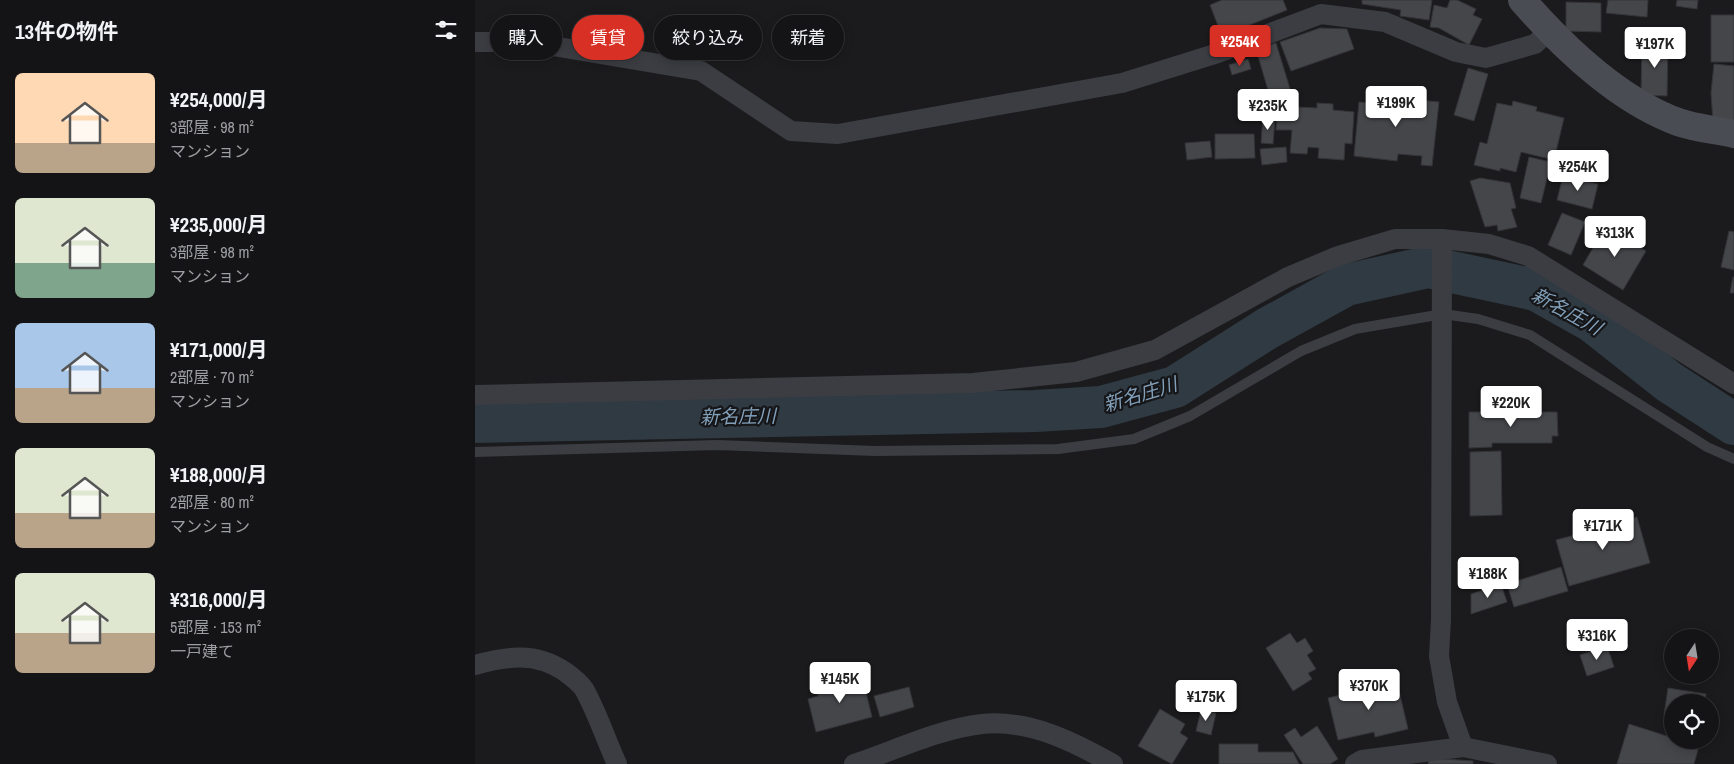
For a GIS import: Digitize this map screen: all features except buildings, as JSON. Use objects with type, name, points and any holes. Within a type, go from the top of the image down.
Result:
[{"type":"street","points":[[1522,0],[1549,31],[1585,65],[1635,100],[1678,122],[1734,134]]},
{"type":"street","points":[[475,42],[529,42],[701,71],[791,131],[838,134],[1122,83],[1218,53],[1321,14],[1385,22],[1455,52],[1486,58],[1535,44],[1549,31]]},
{"type":"street","points":[[475,395],[973,382],[1076,372],[1155,350],[1288,277],[1338,256],[1395,239],[1489,244],[1528,256],[1734,384]]},
{"type":"street","points":[[1442,242],[1441,620],[1439,656],[1447,702],[1463,746]]},
{"type":"street","points":[[475,665],[501,658],[530,656],[553,664],[569,675],[583,688],[617,764]]},
{"type":"street","points":[[854,764],[958,728],[985,724],[1017,726],[1049,733],[1113,764]]},
{"type":"street","points":[[1355,764],[1362,760],[1463,746],[1547,764]]},
{"type":"lane","points":[[475,452],[717,445],[875,451],[1058,448],[1134,439],[1190,416],[1301,351],[1355,329],[1443,313],[1478,320],[1530,335],[1707,448],[1734,459]]},
{"type":"waterway","name":"新名庄川","points":[[475,422],[1035,411],[1101,407],[1175,387],[1268,328],[1346,285],[1428,267],[1536,290],[1593,322],[1669,382],[1734,424]]}]
